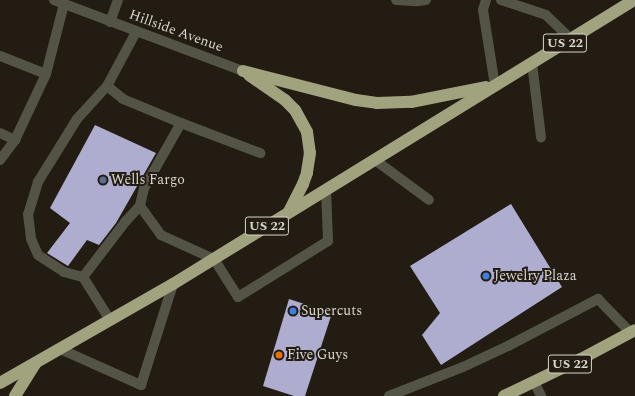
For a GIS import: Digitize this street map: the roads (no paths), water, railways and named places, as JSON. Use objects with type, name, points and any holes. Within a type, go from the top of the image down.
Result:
[{"type":"highway","name":"US 22","points":[[0,383],[173,284],[634,0]]},
{"type":"highway","points":[[243,71],[356,100],[377,103],[411,102],[495,86]]},
{"type":"highway","points":[[243,71],[285,100],[295,110],[307,132],[310,153],[306,173],[303,184],[288,213]]},
{"type":"highway","name":"US 22","points":[[504,396],[632,331]]},
{"type":"highway","points":[[15,396],[36,363]]},
{"type":"street","name":"Hillside Avenue","points":[[54,0],[243,71]]},
{"type":"street","points":[[110,22],[118,0]]},
{"type":"street","points":[[396,0],[426,0]]},
{"type":"street","points":[[486,0],[483,10],[495,86]]},
{"type":"street","points":[[501,0],[546,15],[571,39]]},
{"type":"street","points":[[0,160],[15,140],[46,74],[64,4]]},
{"type":"street","points":[[110,320],[84,277],[64,272],[38,255],[31,239],[28,214],[38,182],[77,119],[106,86],[136,32]]},
{"type":"street","points":[[0,56],[46,74]]},
{"type":"street","points":[[532,63],[541,137]]},
{"type":"street","points":[[106,86],[123,99],[260,153]]},
{"type":"street","points":[[84,277],[125,222],[140,206],[144,188],[181,123]]},
{"type":"street","points":[[0,133],[15,140]]},
{"type":"street","points":[[375,160],[429,200]]},
{"type":"street","points":[[140,206],[161,235],[214,259],[238,298],[328,241],[326,190]]},
{"type":"street","points":[[60,349],[141,385],[173,284]]},
{"type":"street","points":[[389,396],[463,367],[508,346],[598,299],[632,331]]},
{"type":"street","points":[[534,382],[541,396]]},
{"type":"place","name":"Wells Fargo","points":[[103,180]]},
{"type":"place","name":"Jewelry Plaza","points":[[486,276]]},
{"type":"place","name":"Supercuts","points":[[293,311]]},
{"type":"place","name":"Five Guys","points":[[279,355]]}]
